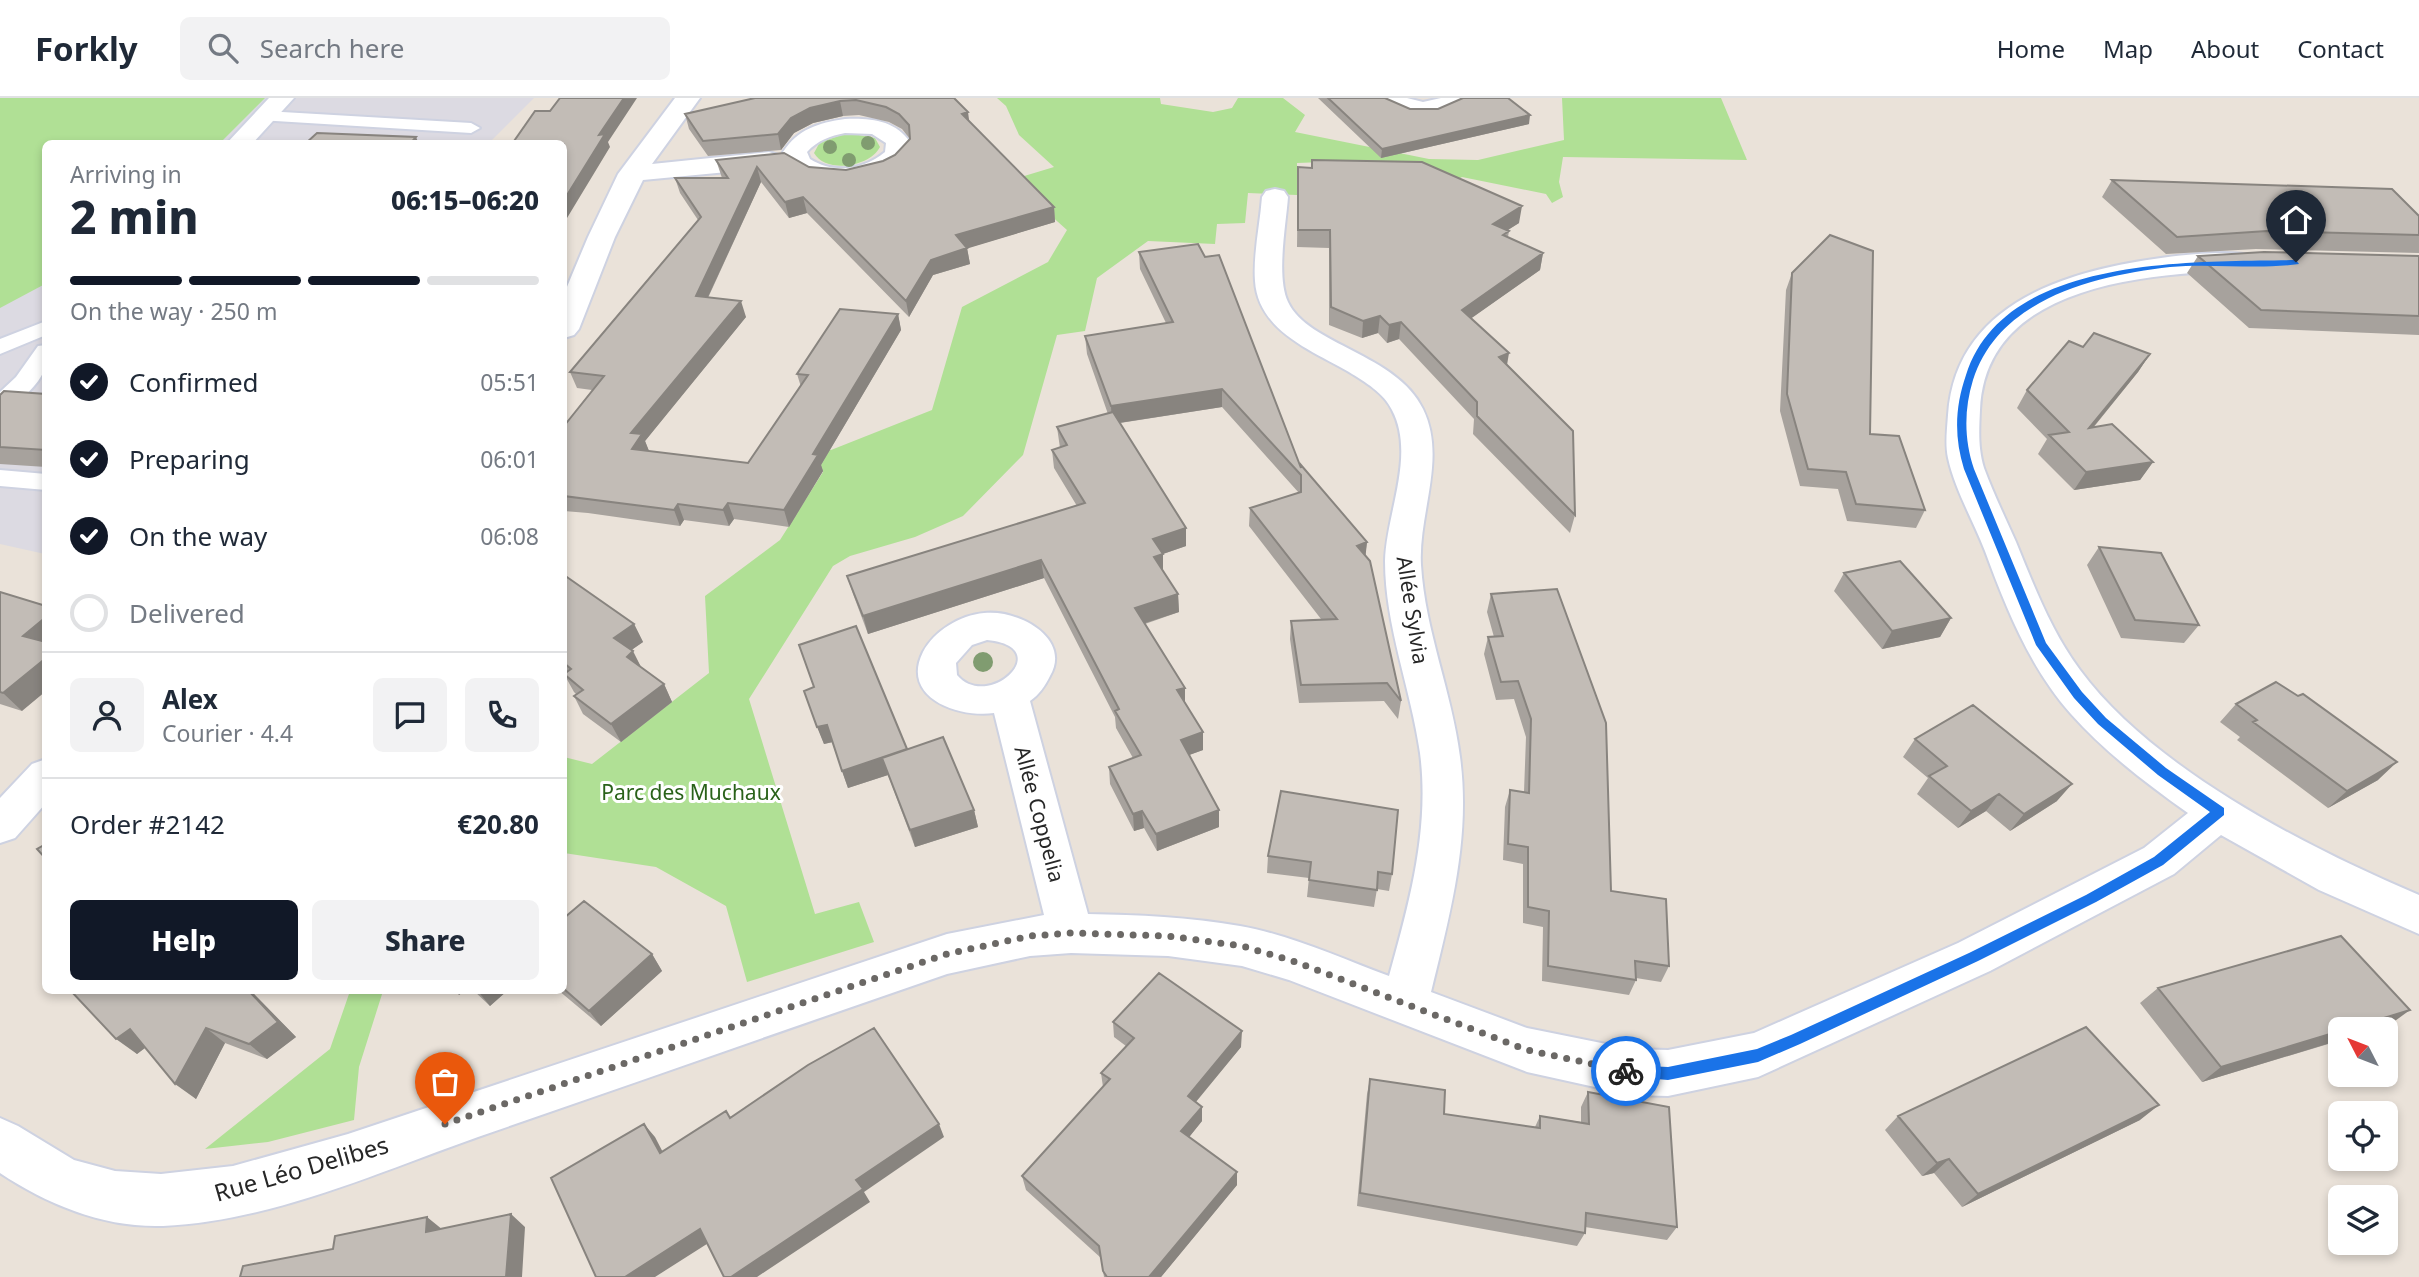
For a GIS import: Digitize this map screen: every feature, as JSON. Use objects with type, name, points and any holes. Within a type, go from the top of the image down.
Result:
[{"type":"street","points":[[242,140],[282,98]]},
{"type":"street","points":[[567,323],[614,206],[631,174],[650,144],[688,98]]},
{"type":"street","points":[[1390,98],[1399,104],[1420,109],[1442,107],[1455,98]]},
{"type":"street","points":[[631,174],[795,158]]},
{"type":"street","name":"Allée Sylvia","points":[[1275,197],[1269,281],[1269,293],[1274,307],[1295,328],[1367,368],[1384,381],[1406,405],[1416,432],[1403,545],[1404,567],[1410,615],[1440,755],[1444,796],[1440,866],[1404,1005]]},
{"type":"street","points":[[2274,262],[2212,262],[2115,272],[2067,287],[2025,308],[1997,330],[1975,361],[1962,401],[1962,448],[2041,645],[2078,695],[2102,721],[2162,772],[2255,835],[2344,883],[2419,915]]},
{"type":"street","name":"Allée Coppelia","points":[[1009,695],[1071,933]]},
{"type":"street","points":[[0,826],[42,779]]},
{"type":"street","name":"Rue Léo Delibes","points":[[0,1143],[36,1169],[71,1187],[111,1197],[162,1200],[216,1194],[342,1159],[947,954],[1030,936],[1071,933],[1168,936],[1242,946],[1293,961],[1527,1050],[1631,1072],[1668,1073],[1758,1055],[1962,963],[2159,861],[2219,812]]},
{"type":"lane","points":[[265,116],[471,128]]},
{"type":"lane","points":[[0,347],[42,329]]},
{"type":"lane","points":[[0,404],[24,382],[42,357]]},
{"type":"lane","points":[[0,478],[42,482]]},
{"type":"shaded area","points":[[12,98],[534,98],[492,140],[42,140],[42,553],[0,544],[0,108]]},
{"type":"green space","points":[[0,98],[265,98],[223,140],[42,140],[42,286],[0,308]]},
{"type":"green space","name":"Parc des Muchaux","points":[[997,98],[1160,98],[1161,104],[1213,112],[1232,108],[1238,98],[1283,98],[1305,115],[1295,132],[1429,159],[1478,160],[1564,140],[1562,98],[1721,98],[1747,160],[1563,157],[1559,182],[1563,197],[1552,203],[1546,194],[1462,177],[1445,187],[1323,162],[1297,163],[1297,195],[1248,193],[1245,223],[1217,224],[1215,244],[1148,241],[1097,278],[1085,331],[1057,335],[1023,455],[963,516],[915,537],[850,556],[833,566],[749,699],[815,914],[859,902],[874,942],[747,982],[726,906],[656,867],[567,853],[567,758],[592,764],[709,673],[705,596],[780,540],[823,472],[790,447],[831,450],[932,410],[962,307],[1048,262],[1067,230],[1011,180],[1054,167],[1019,135],[1006,106]]},
{"type":"green space","points":[[848,133],[875,138],[880,147],[867,159],[838,166],[820,160],[814,153],[820,142]]},
{"type":"green space","points":[[349,994],[382,994],[359,1067],[354,1120],[268,1142],[205,1149],[330,1049]]},
{"type":"building","points":[[560,98],[624,98],[599,135],[605,134],[567,195],[567,140],[515,140],[535,111],[550,111]]},
{"type":"building","points":[[755,98],[954,98],[968,112],[962,114],[1054,207],[956,235],[967,248],[931,260],[906,301],[803,197],[785,202],[757,167],[696,296],[741,301],[631,433],[642,434],[632,449],[748,463],[808,375],[797,374],[840,309],[898,314],[813,454],[818,455],[784,510],[728,503],[723,510],[678,504],[674,510],[567,496],[567,422],[604,376],[570,372],[701,217],[675,178],[728,178],[716,160],[784,153],[809,167],[846,170],[883,161],[895,155],[910,139],[909,125],[899,114],[886,107],[856,100],[840,101],[810,108],[791,118],[778,134],[703,141],[685,114]]},
{"type":"building","points":[[1328,98],[1385,98],[1410,109],[1438,109],[1463,98],[1508,98],[1530,115],[1382,149]]},
{"type":"building","points":[[317,133],[416,137],[413,140],[309,140]]},
{"type":"building","points":[[1312,160],[1422,162],[1522,206],[1493,224],[1509,231],[1503,235],[1543,253],[1462,310],[1509,353],[1499,357],[1573,431],[1575,515],[1477,416],[1477,402],[1401,322],[1389,325],[1380,316],[1363,321],[1331,307],[1330,230],[1298,230],[1298,167],[1312,168]]},
{"type":"building","points":[[2112,180],[2392,189],[2419,216],[2419,235],[2267,231],[2177,237]]},
{"type":"building","points":[[1830,235],[1873,251],[1870,434],[1899,436],[1925,510],[1856,504],[1846,472],[1808,469],[1787,394],[1792,273]]},
{"type":"building","points":[[1198,244],[1205,257],[1219,255],[1301,468],[1301,465],[1367,542],[1357,546],[1370,561],[1401,701],[1387,683],[1301,685],[1291,621],[1337,619],[1250,508],[1301,492],[1301,475],[1222,389],[1111,406],[1085,336],[1173,322],[1139,252]]},
{"type":"building","points":[[2264,252],[2419,256],[2419,316],[2261,310],[2198,256]]},
{"type":"building","points":[[2094,333],[2150,354],[2089,428],[2112,424],[2153,462],[2086,472],[2049,435],[2069,432],[2027,390],[2069,341],[2083,347]]},
{"type":"building","points":[[4,391],[42,394],[42,450],[0,447],[0,395]]},
{"type":"building","points":[[1113,412],[1186,528],[1153,539],[1163,554],[1154,557],[1178,594],[1135,608],[1185,688],[1177,690],[1203,732],[1181,740],[1219,810],[1156,834],[1142,811],[1133,814],[1109,767],[1141,755],[1115,711],[1119,709],[1041,560],[863,616],[847,576],[1085,503],[1052,450],[1067,445],[1057,427]]},
{"type":"building","points":[[2099,547],[2161,553],[2199,625],[2135,620]]},
{"type":"building","points":[[1900,561],[1951,618],[1892,631],[1844,573]]},
{"type":"building","points":[[567,577],[634,624],[614,638],[633,651],[627,657],[664,684],[611,724],[574,696],[583,690],[567,677],[567,672],[571,669],[567,666]]},
{"type":"building","points":[[1557,589],[1606,723],[1611,891],[1666,899],[1669,966],[1635,961],[1636,980],[1548,966],[1549,911],[1528,907],[1528,847],[1508,844],[1510,790],[1529,793],[1531,719],[1518,681],[1501,682],[1488,637],[1503,636],[1491,594]]},
{"type":"building","points":[[0,592],[42,605],[42,620],[23,636],[42,641],[42,661],[3,693],[0,692]]},
{"type":"building","points":[[856,626],[907,749],[842,771],[827,725],[817,727],[804,691],[814,687],[799,645]]},
{"type":"building","points":[[2276,682],[2298,696],[2303,694],[2397,762],[2347,791],[2253,722],[2257,720],[2236,704]]},
{"type":"building","points":[[1973,705],[2072,784],[2024,814],[1999,794],[1971,811],[1929,776],[1947,766],[1915,739]]},
{"type":"building","points":[[943,737],[974,810],[910,830],[882,758]]},
{"type":"building","points":[[1281,791],[1398,810],[1392,874],[1378,872],[1377,890],[1309,880],[1311,862],[1268,856]]},
{"type":"building","points":[[584,901],[652,954],[589,1011],[567,992],[567,915]]},
{"type":"building","points":[[2341,936],[2410,1010],[2387,1017],[2328,1017],[2328,1035],[2221,1067],[2158,988]]},
{"type":"building","points":[[1159,973],[1242,1031],[1188,1096],[1202,1107],[1181,1131],[1237,1172],[1149,1277],[1107,1277],[1103,1271],[1099,1246],[1022,1176],[1110,1079],[1101,1073],[1134,1038],[1113,1022]]},
{"type":"building","points":[[74,994],[252,994],[278,1022],[249,1044],[206,1028],[175,1084],[130,1029],[116,1039]]},
{"type":"building","points":[[2086,1027],[2159,1105],[1978,1194],[1949,1159],[1937,1163],[1898,1116]]},
{"type":"building","points":[[874,1028],[939,1124],[856,1180],[863,1189],[731,1277],[724,1277],[700,1229],[625,1277],[596,1277],[551,1178],[644,1124],[660,1153],[726,1111],[730,1118],[808,1065]]},
{"type":"building","points":[[1370,1079],[1445,1090],[1444,1114],[1540,1128],[1540,1116],[1589,1124],[1588,1092],[1669,1107],[1677,1227],[1586,1213],[1585,1233],[1360,1193]]},
{"type":"building","points":[[511,1214],[506,1277],[240,1277],[243,1266],[333,1249],[335,1236],[427,1217],[426,1232]]},
{"type":"way so far","points":[[445,1124],[947,954],[1030,936],[1071,933],[1168,936],[1242,946],[1293,961],[1527,1050],[1626,1071]]},
{"type":"route","points":[[1626,1071],[1668,1073],[1758,1055],[1796,1039],[1974,957],[2091,898],[2159,861],[2219,812],[2162,772],[2102,721],[2078,695],[2041,645],[1962,448],[1962,401],[1967,379],[1985,343],[2025,308],[2067,287],[2115,272],[2173,264],[2296,262]]}]
